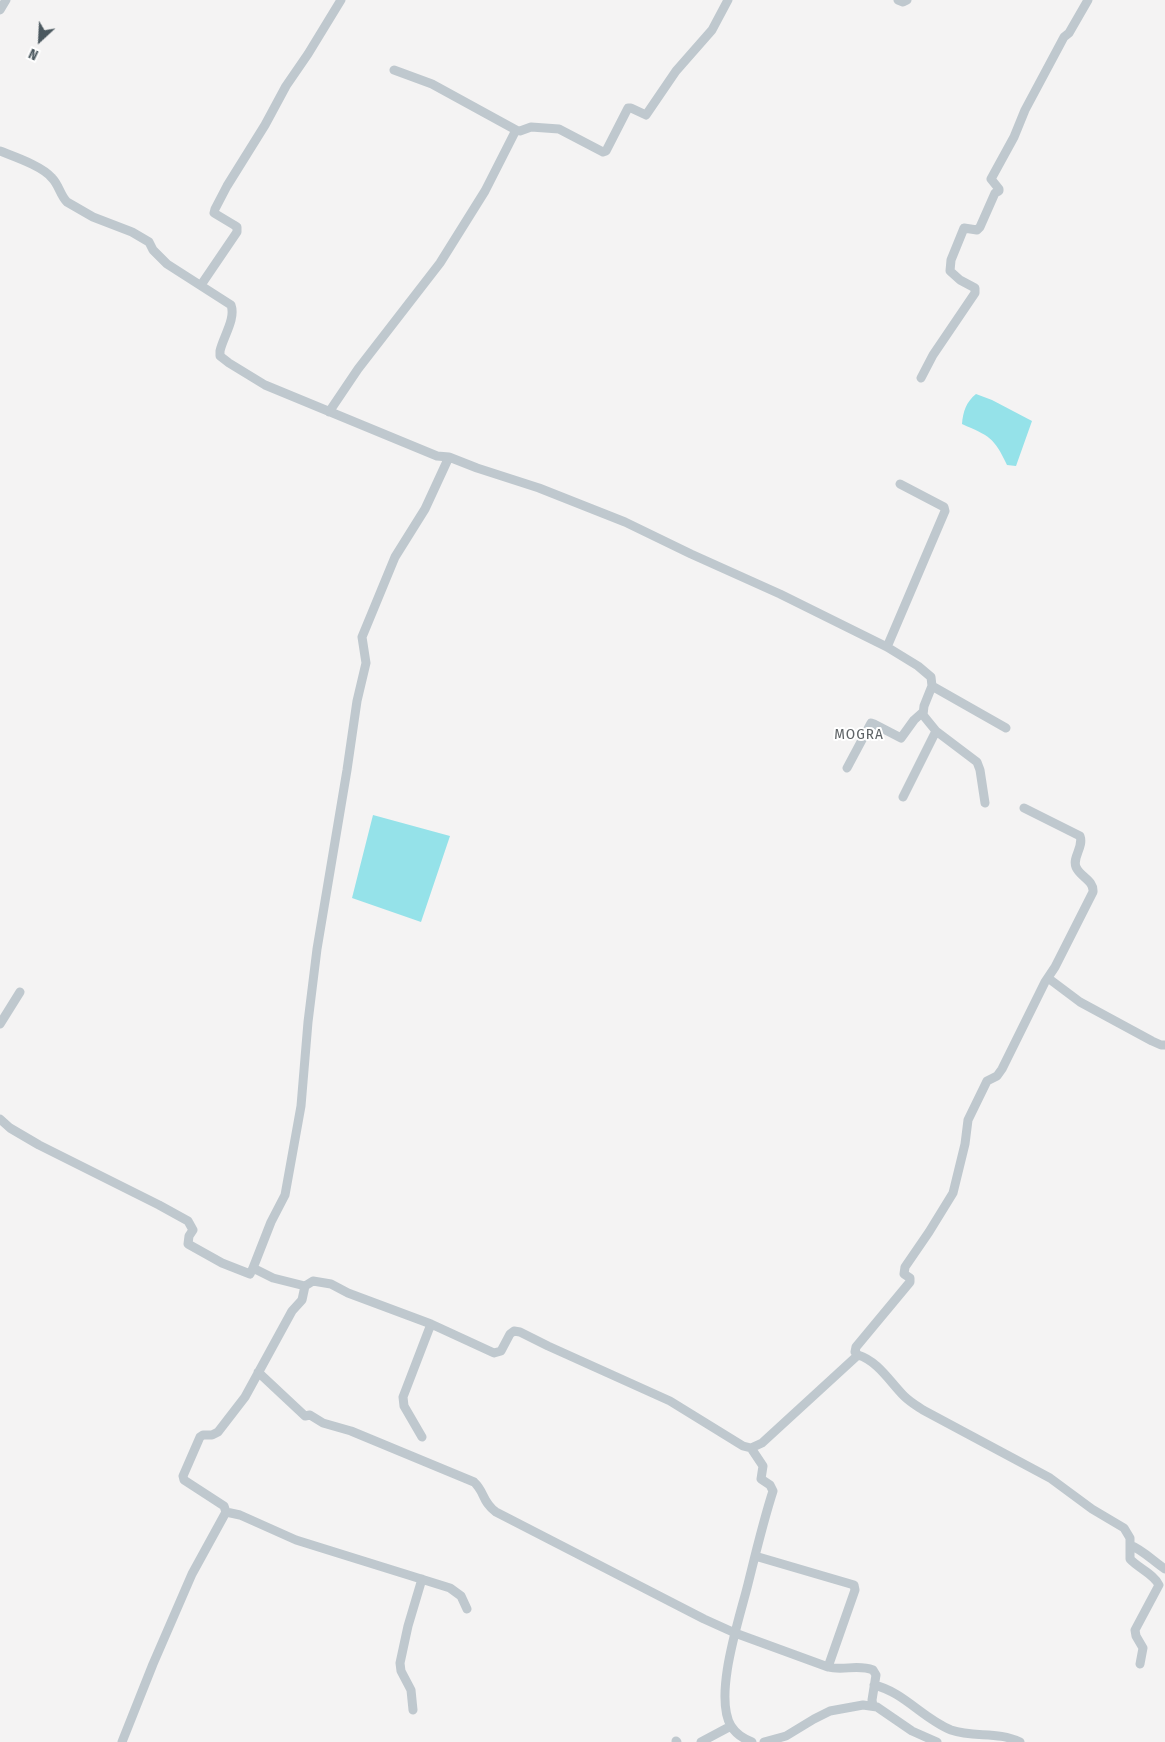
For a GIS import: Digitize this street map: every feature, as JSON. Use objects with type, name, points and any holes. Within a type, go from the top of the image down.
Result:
[{"type":"street","points":[[0,10],[6,0]]},
{"type":"street","points":[[201,285],[237,232],[236,227],[214,213],[214,209],[233,175],[266,126],[286,86],[341,0]]},
{"type":"street","points":[[394,70],[432,84],[516,130],[531,127],[559,129],[603,152],[608,148],[628,108],[644,115],[648,114],[676,71],[712,30],[728,0]]},
{"type":"street","points":[[898,0],[903,2],[907,0]]},
{"type":"street","points":[[921,378],[932,355],[976,293],[976,288],[960,280],[950,271],[951,260],[964,228],[977,230],[980,227],[995,193],[999,191],[991,179],[1014,138],[1025,110],[1045,70],[1088,0]]},
{"type":"street","points":[[329,412],[358,369],[440,262],[485,191],[516,130]]},
{"type":"street","points":[[0,150],[45,172],[54,180],[66,202],[93,217],[125,229],[149,242],[153,250],[167,264],[229,303],[232,307],[231,319],[220,356],[265,385],[437,456],[449,457],[539,488],[625,522],[690,554],[780,594],[888,647],[927,673],[932,686],[923,712],[914,720],[902,738],[870,723],[847,768]]},
{"type":"street","points":[[0,1119],[10,1128],[39,1145],[160,1205],[188,1221],[193,1230],[189,1236],[188,1244],[222,1263],[250,1274],[271,1222],[285,1195],[302,1106],[308,1022],[317,949],[357,701],[366,663],[362,637],[395,557],[425,509],[449,457]]},
{"type":"street","points":[[888,647],[945,511],[944,507],[900,484]]},
{"type":"street","points":[[932,686],[1006,728]]},
{"type":"street","points":[[923,712],[925,718],[936,731],[973,758],[978,764],[984,803]]},
{"type":"street","points":[[903,797],[936,731]]},
{"type":"street","points":[[1024,808],[1080,836],[1081,842],[1076,867],[1092,884],[1093,888],[1055,967],[1002,1069],[997,1076],[987,1081],[968,1120],[965,1144],[953,1193],[929,1232],[904,1267],[904,1274],[910,1278],[910,1282],[856,1347],[855,1352],[874,1364],[906,1398],[923,1410],[1061,1484],[1092,1508],[1124,1528],[1130,1538],[1130,1559],[1152,1576],[1159,1585],[1135,1630],[1136,1636],[1143,1648],[1140,1664]]},
{"type":"street","points":[[1048,978],[1080,1002],[1152,1041],[1165,1045]]},
{"type":"street","points":[[0,1024],[20,992]]},
{"type":"street","points":[[253,1268],[273,1278],[305,1286],[313,1282],[331,1284],[348,1293],[431,1324],[494,1352],[501,1351],[510,1334],[514,1331],[520,1332],[670,1402],[743,1446],[751,1448],[762,1443],[858,1355]]},
{"type":"street","points":[[122,1742],[192,1574],[226,1512],[224,1506],[184,1480],[183,1476],[200,1437],[218,1432],[245,1397],[292,1311],[302,1300],[305,1286]]},
{"type":"street","points":[[422,1438],[404,1406],[402,1397],[431,1324]]},
{"type":"street","points":[[258,1372],[305,1416],[310,1414],[323,1423],[351,1431],[474,1482],[480,1489],[486,1503],[496,1512],[704,1619],[735,1633],[828,1667],[837,1669],[860,1667],[873,1670],[876,1675],[873,1695],[864,1705],[836,1710],[814,1719],[786,1736],[764,1742]]},
{"type":"street","points":[[751,1448],[764,1466],[762,1479],[770,1485],[773,1491],[759,1535],[735,1633],[726,1680],[726,1702],[731,1726],[743,1738],[752,1742]]},
{"type":"street","points":[[226,1512],[296,1540],[450,1588],[461,1596],[467,1609]]},
{"type":"street","points":[[1130,1545],[1142,1550],[1149,1558],[1165,1569]]},
{"type":"street","points":[[755,1556],[854,1585],[854,1590],[828,1667]]},
{"type":"street","points":[[413,1710],[411,1690],[401,1671],[400,1663],[408,1626],[422,1579]]},
{"type":"street","points":[[873,1695],[892,1691],[934,1722],[952,1730],[968,1734],[998,1735],[1020,1742]]},
{"type":"street","points":[[873,1695],[883,1710],[912,1731],[937,1742]]},
{"type":"street","points":[[703,1740],[731,1726]]},
{"type":"water","points":[[976,394],[992,400],[1032,421],[1016,466],[1007,465],[990,438],[962,424],[966,408]]},
{"type":"water","points":[[373,815],[450,836],[421,922],[352,898]]},
{"type":"district","name":"MOGRA","points":[[859,735]]}]
